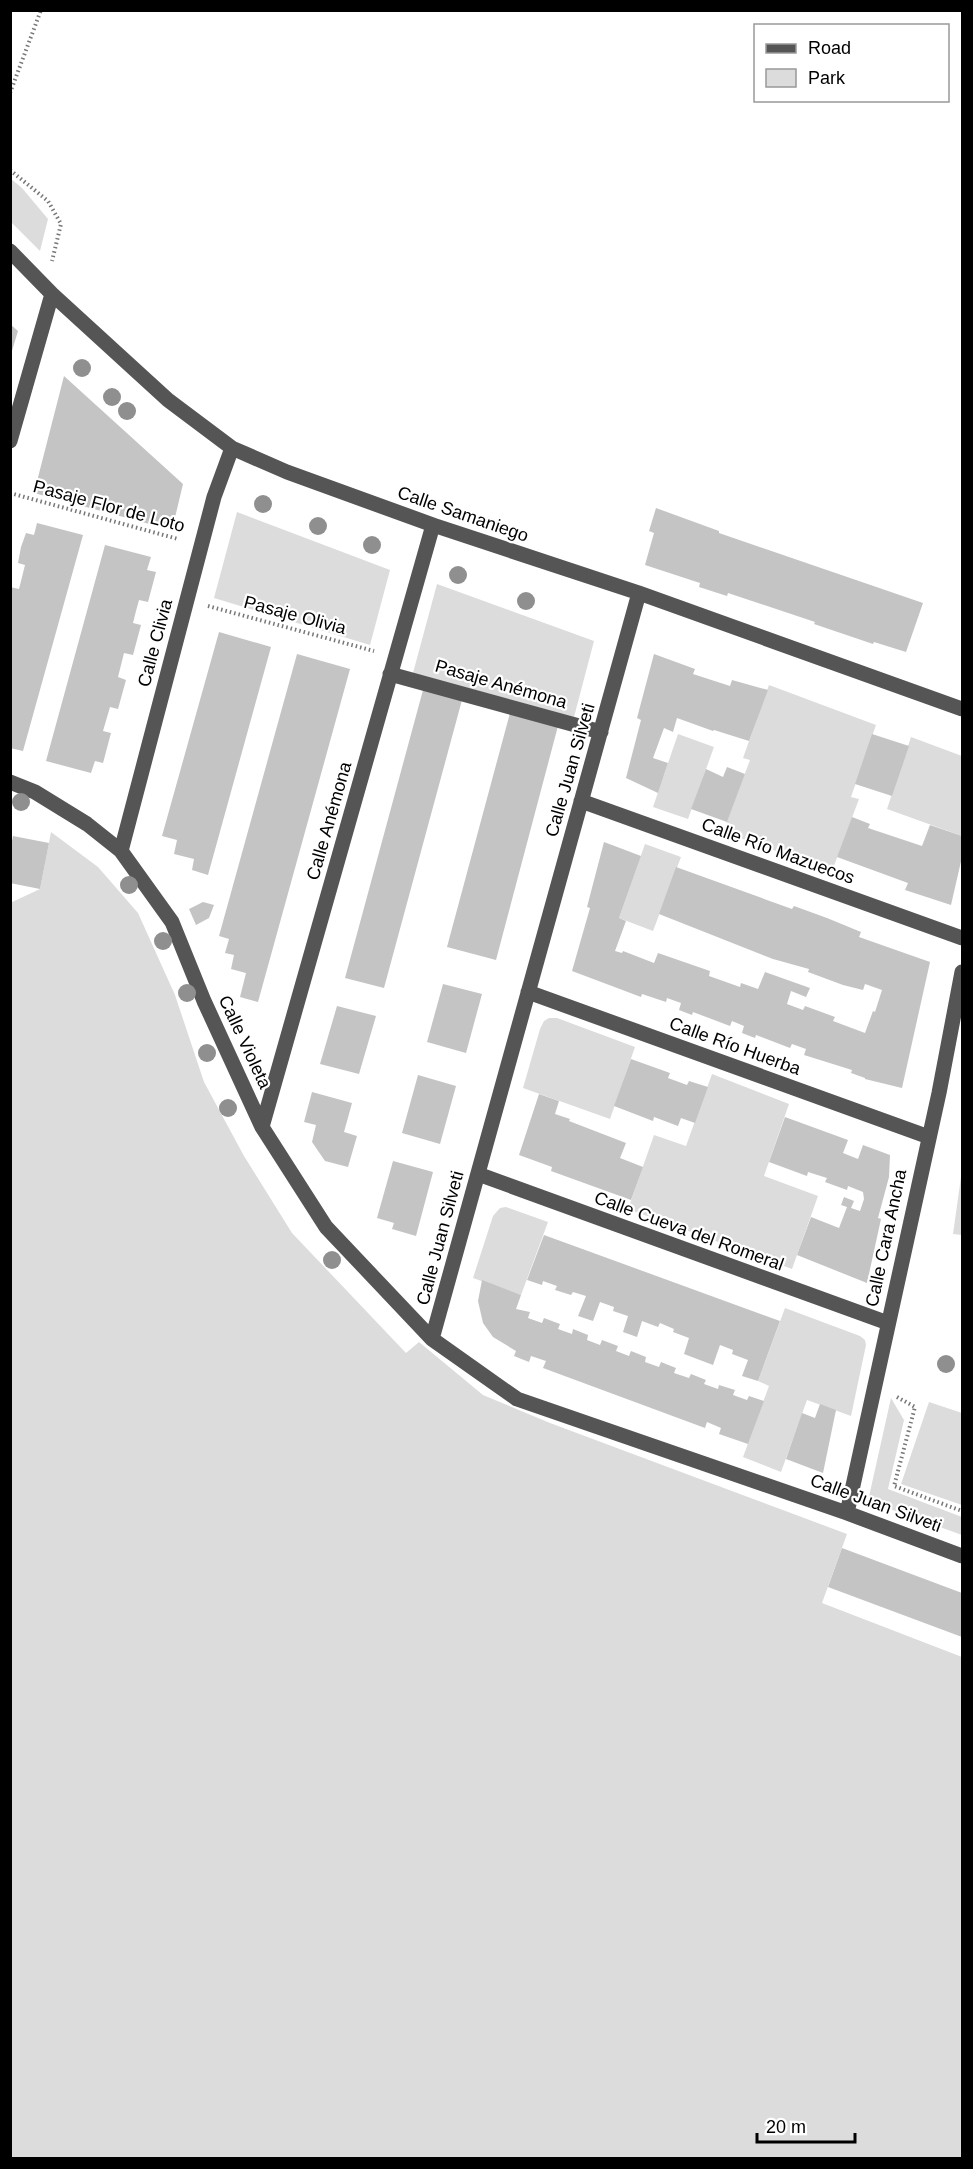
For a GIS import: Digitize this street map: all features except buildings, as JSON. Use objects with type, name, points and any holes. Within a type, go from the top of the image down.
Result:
[{"type":"street","name":"Calle Samaniego","points":[[10,251],[168,400],[232,448],[287,472],[432,525],[639,593],[963,709]]},
{"type":"street","points":[[10,441],[49,290]]},
{"type":"street","name":"Calle Clivia","points":[[120,851],[214,497],[232,448]]},
{"type":"street","name":"Calle Anémona","points":[[262,1127],[432,525]]},
{"type":"street","name":"Calle Juan Silveti","points":[[639,593],[432,1339],[517,1399],[847,1513],[963,1556]]},
{"type":"street","name":"Pasaje Anémona","points":[[390,674],[601,732]]},
{"type":"street","name":"Calle Violeta","points":[[10,782],[35,792],[87,824],[120,851],[172,922],[204,1001],[262,1127],[326,1227],[432,1339]]},
{"type":"street","name":"Calle Río Mazuecos","points":[[581,801],[963,938]]},
{"type":"street","name":"Calle Cara Ancha","points":[[847,1513],[963,972]]},
{"type":"street","name":"Calle Río Huerba","points":[[528,992],[929,1137]]},
{"type":"street","name":"Calle Cueva del Romeral","points":[[478,1174],[888,1323]]},
{"type":"path","points":[[10,93],[41,10]]},
{"type":"path","points":[[10,170],[48,201],[62,224],[49,290]]},
{"type":"path","name":"Pasaje Flor de Loto","points":[[10,493],[201,545]]},
{"type":"path","name":"Pasaje Olivia","points":[[187,601],[395,657]]},
{"type":"path","points":[[891,1394],[915,1407],[894,1486],[963,1511]]},
{"type":"green space","points":[[10,178],[22,188],[48,219],[40,251],[11,222]]},
{"type":"green space","points":[[237,512],[390,570],[370,645],[214,598]]},
{"type":"green space","points":[[437,584],[594,641],[574,717],[413,673]]},
{"type":"green space","points":[[769,685],[876,725],[851,797],[859,799],[832,871],[723,832],[750,760],[743,758]]},
{"type":"green space","points":[[678,734],[714,747],[688,819],[653,807]]},
{"type":"green space","points":[[911,737],[962,756],[962,836],[887,809]]},
{"type":"green space","points":[[51,832],[98,867],[138,913],[175,995],[204,1082],[244,1156],[292,1233],[406,1353],[419,1342],[483,1395],[550,1423],[847,1534],[822,1603],[962,1657],[962,2158],[11,2158],[10,903],[40,889]]},
{"type":"green space","points":[[645,844],[681,857],[653,931],[619,918]]},
{"type":"green space","points":[[557,1018],[635,1047],[610,1119],[523,1088],[540,1029],[544,1021]]},
{"type":"green space","points":[[712,1074],[789,1104],[764,1176],[818,1196],[792,1269],[628,1209],[654,1135],[686,1146]]},
{"type":"green space","points":[[962,1170],[962,1235],[953,1234]]},
{"type":"green space","points":[[506,1207],[548,1222],[521,1295],[473,1278],[493,1216],[500,1208]]},
{"type":"green space","points":[[785,1308],[860,1336],[865,1340],[866,1345],[851,1416],[807,1400],[781,1472],[743,1457],[769,1386],[758,1381]]},
{"type":"green space","points":[[891,1398],[904,1420],[888,1489],[962,1517],[962,1535],[868,1501]]},
{"type":"green space","points":[[929,1402],[962,1413],[962,1505],[901,1484]]}]
